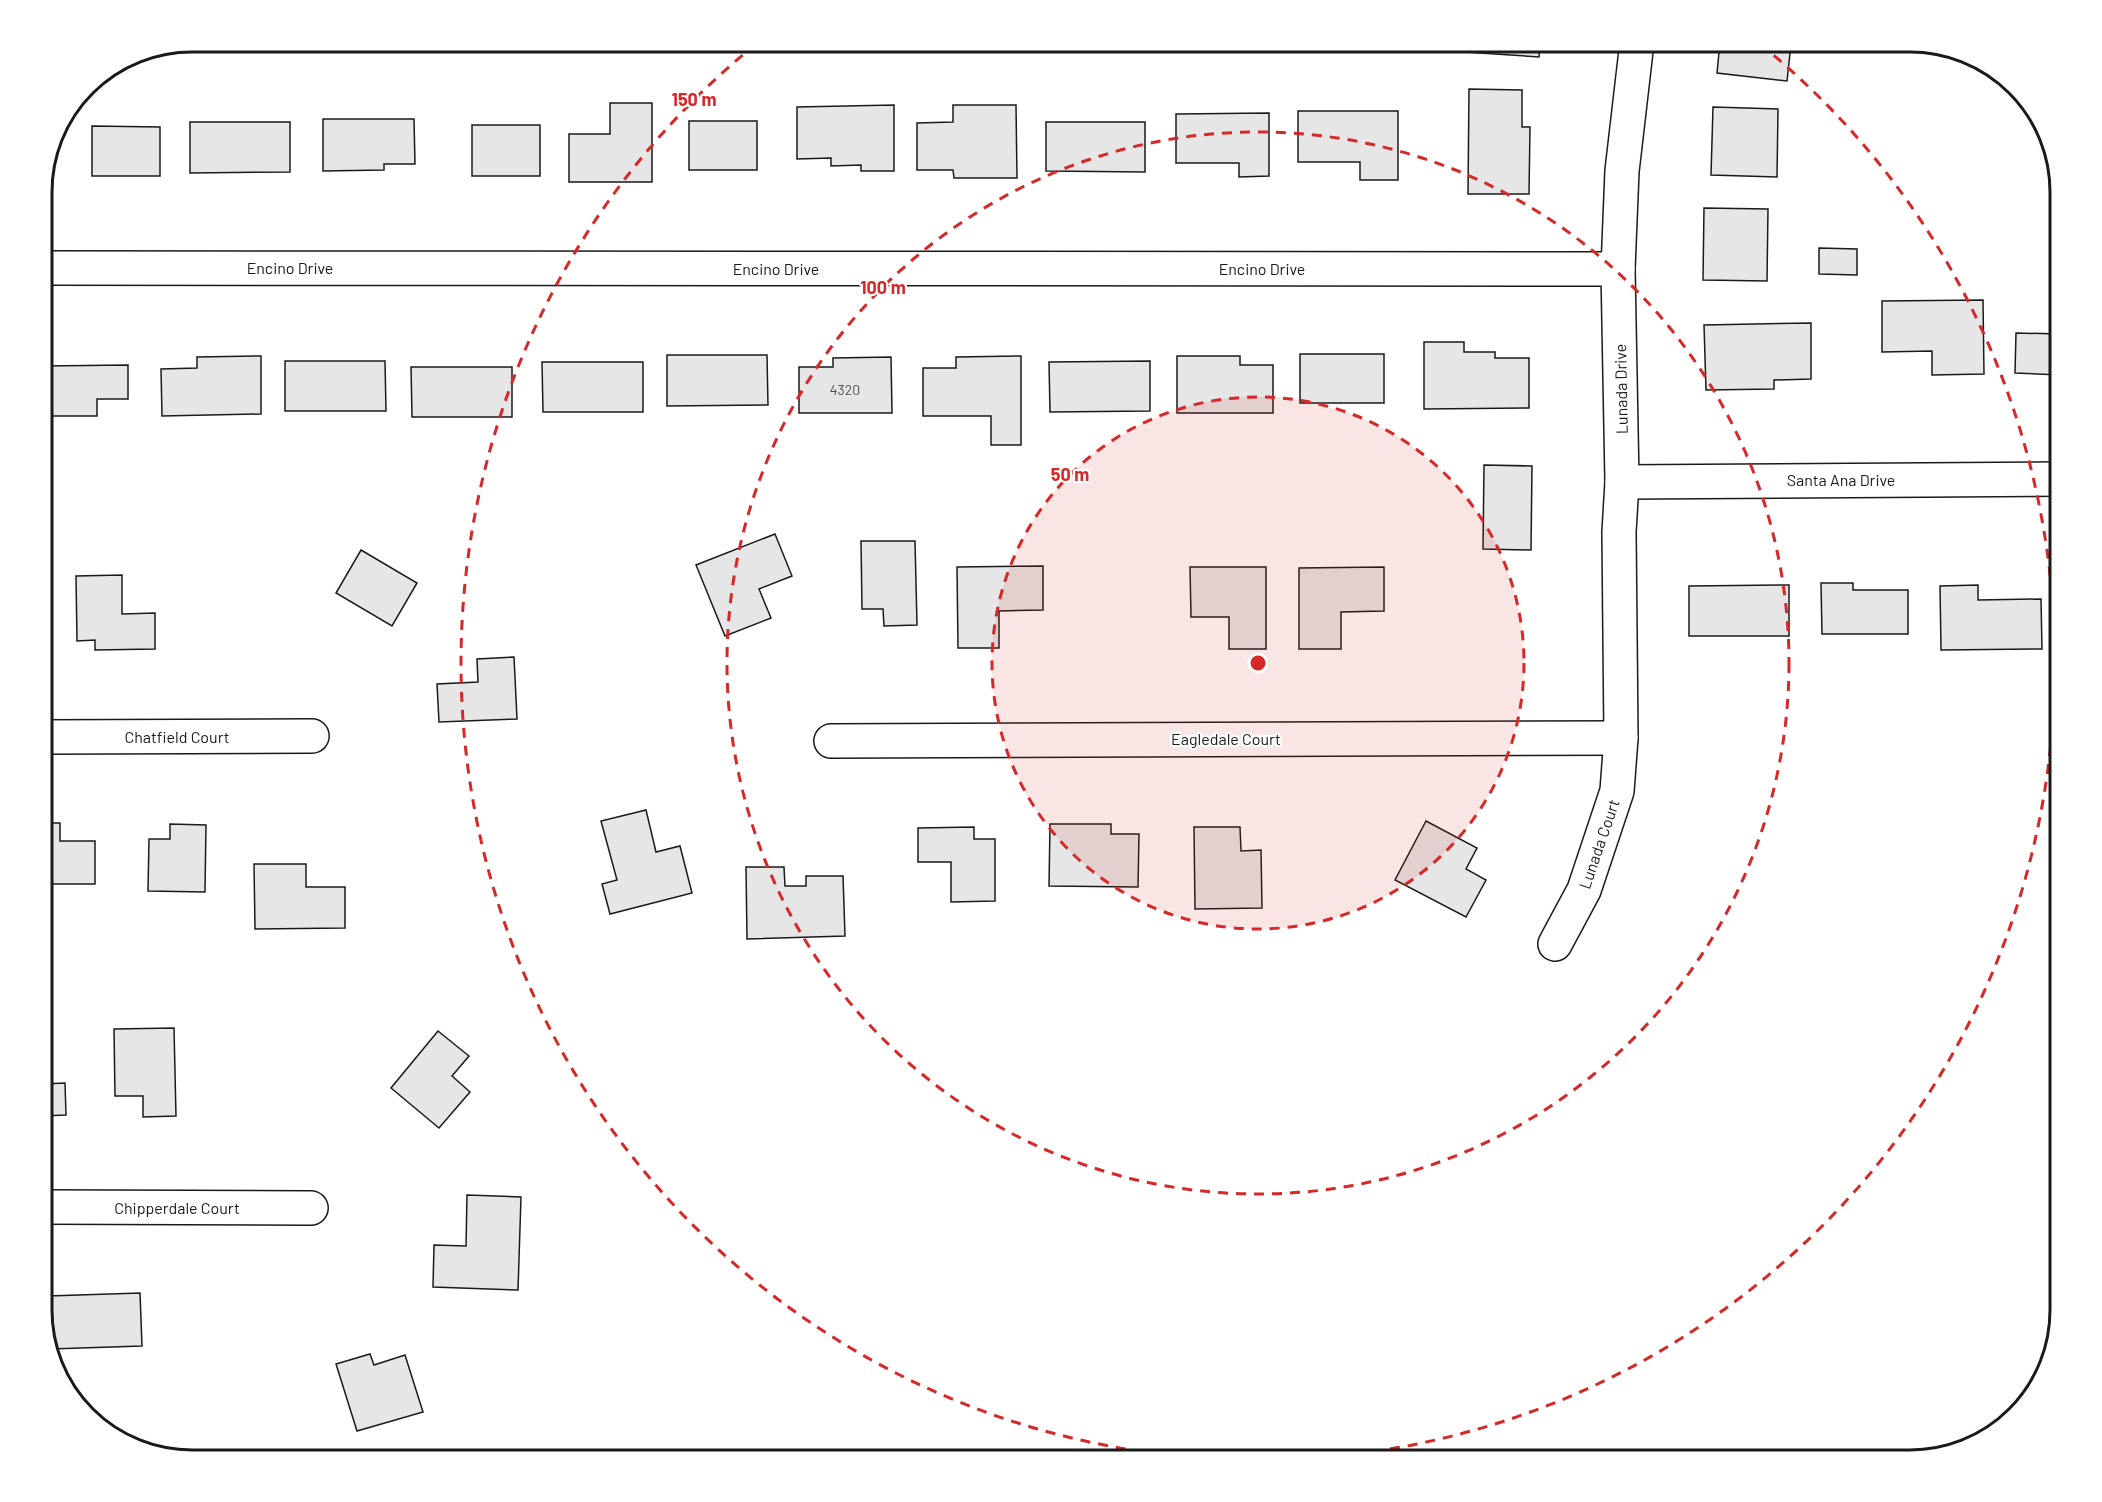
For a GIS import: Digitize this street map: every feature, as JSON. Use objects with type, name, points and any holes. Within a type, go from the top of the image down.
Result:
[{"type":"street","name":"Lunada Drive","points":[[1621,738],[1619,532],[1622,482],[1618,269],[1622,171],[1636,52]]},
{"type":"street","name":"Encino Drive","points":[[53,268],[1618,269]]},
{"type":"street","name":"Santa Ana Drive","points":[[1622,482],[2049,478]]},
{"type":"street","name":"Chatfield Court","points":[[53,737],[312,736]]},
{"type":"street","name":"Eagledale Court","points":[[831,741],[1621,738]]},
{"type":"street","name":"Lunada Court","points":[[1555,944],[1584,890],[1608,822],[1617,791],[1621,738]]},
{"type":"street","name":"Chipperdale Court","points":[[53,1207],[311,1208]]},
{"type":"building","points":[[1465,52],[1539,52],[1539,57]]},
{"type":"building","points":[[1719,52],[1790,52],[1787,81],[1717,73]]},
{"type":"building","points":[[1469,89],[1522,90],[1522,127],[1530,127],[1529,194],[1468,194]]},
{"type":"building","points":[[610,103],[652,103],[652,182],[569,182],[569,134],[610,134]]},
{"type":"building","points":[[894,105],[894,171],[861,171],[861,165],[831,166],[831,158],[797,159],[797,107]]},
{"type":"building","points":[[953,105],[1016,105],[1017,178],[954,178],[953,170],[917,170],[917,123],[953,122]]},
{"type":"building","points":[[1713,107],[1778,109],[1777,177],[1711,175]]},
{"type":"building","points":[[1298,111],[1398,111],[1398,180],[1360,180],[1360,162],[1298,162]]},
{"type":"building","points":[[1269,113],[1269,176],[1239,177],[1239,163],[1176,163],[1176,114]]},
{"type":"building","points":[[323,119],[414,119],[415,164],[384,164],[384,170],[323,171]]},
{"type":"building","points":[[689,121],[757,121],[757,170],[689,170]]},
{"type":"building","points":[[190,122],[290,122],[290,172],[190,173]]},
{"type":"building","points":[[1046,122],[1145,122],[1145,172],[1046,171]]},
{"type":"building","points":[[472,125],[540,125],[540,176],[472,176]]},
{"type":"building","points":[[92,126],[160,127],[160,176],[92,176]]},
{"type":"building","points":[[1704,208],[1768,209],[1767,281],[1703,280]]},
{"type":"building","points":[[1819,248],[1857,249],[1857,275],[1819,274]]},
{"type":"building","points":[[1983,300],[1984,374],[1932,375],[1932,351],[1882,352],[1882,301]]},
{"type":"building","points":[[1811,323],[1811,379],[1774,380],[1774,389],[1706,390],[1704,325]]},
{"type":"building","points":[[2016,333],[2049,334],[2049,375],[2015,373]]},
{"type":"building","points":[[1424,342],[1464,342],[1464,352],[1495,352],[1495,358],[1529,358],[1529,408],[1424,409]]},
{"type":"building","points":[[1300,354],[1384,354],[1384,403],[1300,403]]},
{"type":"building","points":[[667,355],[767,355],[768,405],[667,406]]},
{"type":"building","points":[[261,356],[261,414],[162,416],[161,369],[197,368],[197,357]]},
{"type":"building","points":[[1021,356],[1021,445],[991,445],[991,416],[923,416],[923,368],[956,368],[956,357]]},
{"type":"building","points":[[1177,356],[1240,356],[1240,365],[1273,365],[1273,413],[1177,413]]},
{"type":"building","points":[[891,357],[892,413],[799,413],[799,367],[833,367],[833,358]]},
{"type":"building","points":[[285,361],[385,361],[386,411],[285,411]]},
{"type":"building","points":[[1150,361],[1150,411],[1050,412],[1049,362]]},
{"type":"building","points":[[542,362],[643,362],[643,412],[543,412]]},
{"type":"building","points":[[128,365],[128,399],[97,399],[97,416],[53,416],[53,366]]},
{"type":"building","points":[[411,367],[512,367],[512,417],[412,417]]},
{"type":"building","points":[[1484,465],[1532,466],[1531,550],[1483,549]]},
{"type":"building","points":[[775,534],[792,576],[759,589],[771,618],[725,636],[696,565]]},
{"type":"building","points":[[861,541],[915,541],[917,625],[884,626],[883,609],[862,609]]},
{"type":"building","points":[[361,550],[417,583],[392,626],[336,593]]},
{"type":"building","points":[[1043,566],[1043,610],[999,611],[999,648],[958,648],[957,567]]},
{"type":"building","points":[[1190,567],[1266,567],[1266,649],[1229,649],[1229,617],[1191,617]]},
{"type":"building","points":[[1384,567],[1384,611],[1341,612],[1341,649],[1299,649],[1299,568]]},
{"type":"building","points":[[122,575],[122,614],[155,613],[155,649],[95,650],[95,640],[77,641],[76,576]]},
{"type":"building","points":[[1821,583],[1853,583],[1853,590],[1908,590],[1908,634],[1822,634]]},
{"type":"building","points":[[1789,585],[1789,636],[1689,636],[1689,586]]},
{"type":"building","points":[[1978,585],[1978,600],[2041,599],[2042,649],[1941,650],[1940,586]]},
{"type":"building","points":[[514,657],[517,719],[439,722],[437,684],[478,682],[477,659]]},
{"type":"building","points":[[646,810],[656,852],[680,846],[692,893],[610,914],[602,884],[617,880],[601,821]]},
{"type":"building","points":[[1426,821],[1477,848],[1466,869],[1486,880],[1466,917],[1395,880]]},
{"type":"building","points":[[53,823],[60,823],[60,841],[95,841],[95,884],[53,884]]},
{"type":"building","points":[[170,824],[206,825],[205,892],[148,891],[149,839],[170,839]]},
{"type":"building","points":[[1050,824],[1111,824],[1111,834],[1139,834],[1138,887],[1049,886]]},
{"type":"building","points":[[974,827],[974,839],[995,839],[995,901],[951,902],[951,862],[918,862],[918,828]]},
{"type":"building","points":[[1194,827],[1240,827],[1241,851],[1261,850],[1262,908],[1195,909]]},
{"type":"building","points":[[254,864],[306,864],[306,887],[345,887],[345,928],[255,929]]},
{"type":"building","points":[[746,867],[784,867],[785,886],[806,886],[806,876],[843,876],[845,936],[747,939]]},
{"type":"building","points":[[174,1028],[176,1116],[143,1117],[143,1096],[115,1096],[114,1029]]},
{"type":"building","points":[[438,1031],[469,1056],[452,1076],[470,1092],[439,1128],[391,1088]]},
{"type":"building","points":[[65,1083],[66,1115],[53,1116],[53,1084]]},
{"type":"building","points":[[467,1195],[521,1197],[518,1290],[433,1287],[434,1245],[466,1246]]},
{"type":"building","points":[[140,1293],[142,1346],[58,1349],[53,1319],[53,1296]]},
{"type":"building","points":[[370,1354],[374,1365],[405,1355],[423,1412],[357,1431],[336,1364]]}]
